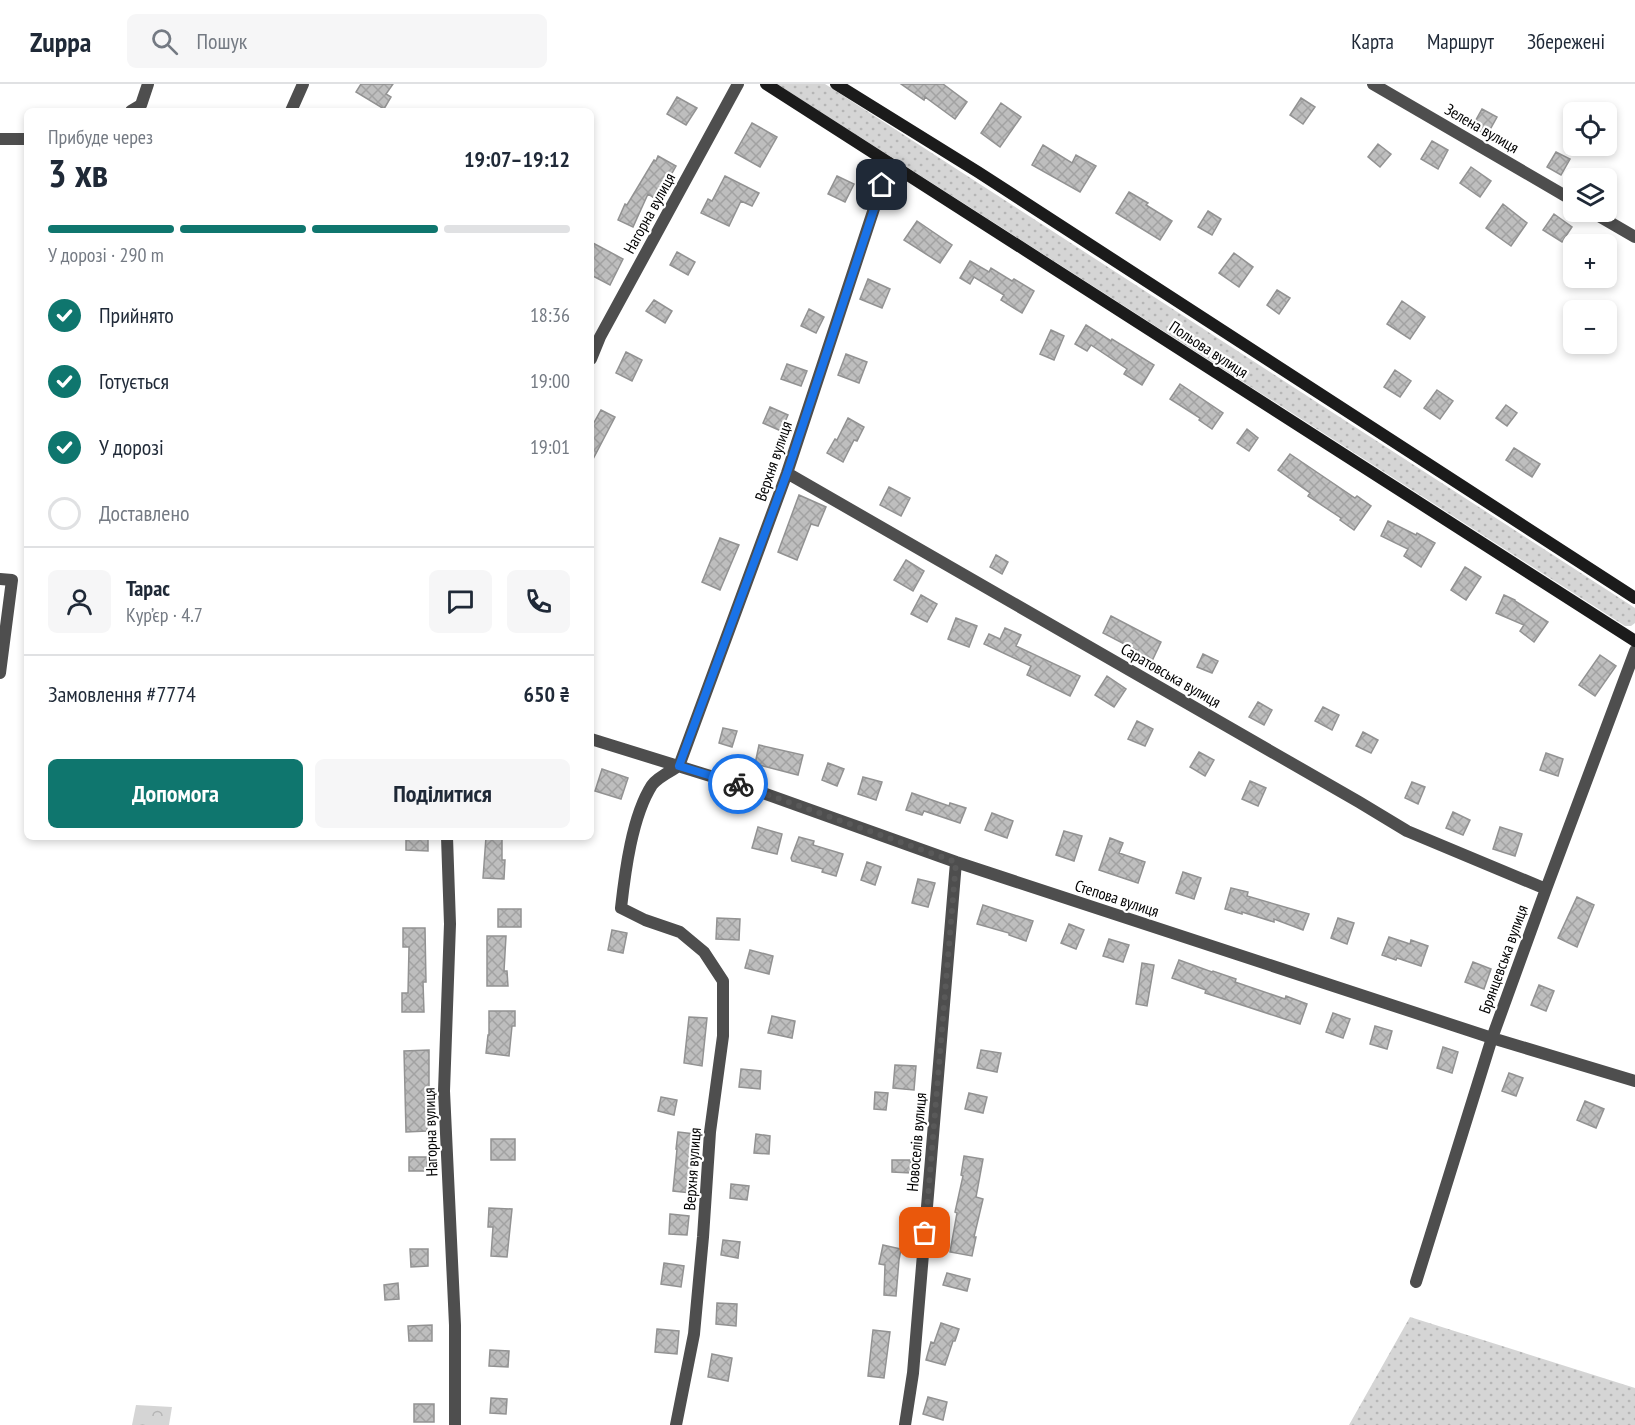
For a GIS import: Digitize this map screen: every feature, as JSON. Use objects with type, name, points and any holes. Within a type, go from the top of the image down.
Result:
[{"type":"main road","name":"Польова вулиця","points":[[766,84],[1635,641]]},
{"type":"main road","name":"Польова вулиця","points":[[837,84],[978,172],[1635,598]]},
{"type":"street","points":[[136,108],[141,105],[148,84]]},
{"type":"street","points":[[292,108],[303,84]]},
{"type":"street","name":"Нагорна вулиця","points":[[594,352],[738,84]]},
{"type":"street","name":"Зелена вулиця","points":[[1373,84],[1563,195]]},
{"type":"street","points":[[0,139],[24,139]]},
{"type":"street","name":"Верхня вулиця","points":[[676,1425],[694,1334],[711,1132],[723,1036],[723,981],[704,952],[680,932],[645,920],[621,908],[624,880],[640,812],[653,784],[679,766],[787,473],[889,163]]},
{"type":"street","points":[[1609,222],[1635,237]]},
{"type":"street","name":"Саратовська вулиця","points":[[787,473],[1407,831],[1546,889]]},
{"type":"street","points":[[0,673],[6,579]]},
{"type":"street","name":"Брянцевська вулиця","points":[[1416,1282],[1492,1038],[1635,651]]},
{"type":"street","name":"Степова вулиця","points":[[594,740],[749,788],[956,862],[1492,1038],[1635,1081]]},
{"type":"street","name":"Нагорна вулиця","points":[[447,840],[450,924],[444,1090],[455,1325],[454,1425]]},
{"type":"street","name":"Новоселів вулиця","points":[[905,1425],[913,1373],[956,862]]},
{"type":"green space","points":[[777,84],[825,84],[1635,608],[1635,623],[1625,626]]},
{"type":"green space","points":[[1410,1317],[1635,1388],[1635,1425],[1349,1425]]},
{"type":"green space","points":[[136,1405],[172,1407],[169,1425],[132,1425]]},
{"type":"building","points":[[361,84],[393,84],[386,94],[391,97],[385,108],[356,92]]},
{"type":"building","points":[[901,84],[943,84],[967,102],[955,119],[925,97],[924,100]]},
{"type":"building","points":[[677,97],[697,108],[686,125],[667,114]]},
{"type":"building","points":[[1301,98],[1315,107],[1303,124],[1290,115]]},
{"type":"building","points":[[1001,103],[1021,117],[1000,147],[981,133]]},
{"type":"building","points":[[1482,109],[1497,117],[1487,135],[1472,127]]},
{"type":"building","points":[[752,123],[777,137],[760,167],[735,153]]},
{"type":"building","points":[[1432,141],[1448,150],[1438,169],[1421,159]]},
{"type":"building","points":[[1378,144],[1391,154],[1380,167],[1368,157]]},
{"type":"building","points":[[1043,145],[1072,163],[1076,155],[1096,166],[1080,192],[1032,165]]},
{"type":"building","points":[[1556,152],[1570,159],[1561,175],[1547,167]]},
{"type":"building","points":[[658,156],[676,166],[657,200],[648,194],[633,227],[618,220],[625,204],[627,205]]},
{"type":"building","points":[[1471,167],[1491,181],[1480,197],[1460,183]]},
{"type":"building","points":[[725,176],[759,193],[752,206],[741,201],[729,226],[701,213],[708,199],[712,201]]},
{"type":"building","points":[[837,176],[854,184],[845,202],[828,194]]},
{"type":"building","points":[[1129,192],[1172,221],[1160,240],[1116,213]]},
{"type":"building","points":[[1503,204],[1527,223],[1511,246],[1486,228]]},
{"type":"building","points":[[1208,211],[1221,219],[1212,235],[1198,227]]},
{"type":"building","points":[[1554,214],[1572,227],[1567,234],[1563,234],[1562,242],[1543,230]]},
{"type":"building","points":[[917,221],[952,245],[940,263],[904,240]]},
{"type":"building","points":[[594,244],[623,259],[610,285],[594,277]]},
{"type":"building","points":[[677,252],[695,262],[688,275],[670,265]]},
{"type":"building","points":[[1234,253],[1253,267],[1239,287],[1219,273]]},
{"type":"building","points":[[970,261],[989,272],[991,268],[1034,291],[1022,313],[1001,300],[1004,295],[974,277],[970,284],[960,278]]},
{"type":"building","points":[[868,279],[890,289],[882,308],[860,299]]},
{"type":"building","points":[[1277,290],[1290,298],[1279,314],[1267,305]]},
{"type":"building","points":[[654,300],[672,311],[665,323],[646,311]]},
{"type":"building","points":[[1402,301],[1425,317],[1410,339],[1387,324]]},
{"type":"building","points":[[809,309],[824,317],[816,333],[801,326]]},
{"type":"building","points":[[1086,325],[1154,365],[1142,385],[1124,374],[1127,369],[1091,345],[1087,351],[1075,344]]},
{"type":"building","points":[[1051,330],[1064,336],[1054,360],[1040,354]]},
{"type":"building","points":[[626,352],[642,360],[632,381],[616,373]]},
{"type":"building","points":[[846,354],[867,362],[859,383],[838,375]]},
{"type":"building","points":[[787,364],[807,371],[801,386],[781,379]]},
{"type":"building","points":[[1395,370],[1411,381],[1400,397],[1384,387]]},
{"type":"building","points":[[1180,384],[1223,413],[1212,429],[1199,420],[1200,418],[1170,399]]},
{"type":"building","points":[[1437,390],[1453,401],[1440,419],[1424,408]]},
{"type":"building","points":[[1506,405],[1517,413],[1507,426],[1496,418]]},
{"type":"building","points":[[770,407],[788,415],[781,431],[763,423]]},
{"type":"building","points":[[601,410],[615,417],[594,457],[594,423]]},
{"type":"building","points":[[848,418],[864,427],[857,441],[854,440],[843,462],[827,453],[835,439],[837,440]]},
{"type":"building","points":[[1247,429],[1258,438],[1249,451],[1237,443]]},
{"type":"building","points":[[1514,448],[1540,464],[1532,477],[1506,460]]},
{"type":"building","points":[[1290,454],[1355,498],[1357,496],[1371,506],[1354,530],[1340,520],[1341,518],[1308,496],[1310,493],[1278,470]]},
{"type":"building","points":[[889,487],[910,498],[901,516],[880,505]]},
{"type":"building","points":[[799,495],[826,507],[818,526],[811,524],[797,560],[778,552]]},
{"type":"building","points":[[1388,521],[1435,543],[1421,567],[1404,556],[1408,549],[1381,536]]},
{"type":"building","points":[[720,538],[739,545],[720,590],[702,582]]},
{"type":"building","points":[[996,555],[1008,562],[1002,574],[990,567]]},
{"type":"building","points":[[906,560],[924,571],[913,591],[894,580]]},
{"type":"building","points":[[1465,567],[1481,577],[1466,600],[1451,590]]},
{"type":"building","points":[[921,595],[937,604],[927,622],[911,614]]},
{"type":"building","points":[[1504,595],[1548,622],[1534,642],[1520,631],[1524,625],[1496,613]]},
{"type":"building","points":[[1111,616],[1161,642],[1152,661],[1103,633]]},
{"type":"building","points":[[956,618],[977,626],[969,647],[948,639]]},
{"type":"building","points":[[1005,628],[1021,635],[1016,646],[1080,676],[1070,696],[1027,675],[1031,666],[984,644],[989,634],[1000,639]]},
{"type":"building","points":[[1203,654],[1218,661],[1212,673],[1197,667]]},
{"type":"building","points":[[1600,655],[1616,666],[1595,696],[1579,685]]},
{"type":"building","points":[[1107,676],[1126,689],[1114,707],[1095,695]]},
{"type":"building","points":[[1258,702],[1272,710],[1264,725],[1249,717]]},
{"type":"building","points":[[1323,707],[1339,715],[1332,730],[1315,721]]},
{"type":"building","points":[[1137,721],[1153,729],[1145,746],[1128,739]]},
{"type":"building","points":[[723,728],[737,731],[732,747],[719,743]]},
{"type":"building","points":[[1363,732],[1378,740],[1371,753],[1356,746]]},
{"type":"building","points":[[759,745],[803,755],[798,775],[755,764]]},
{"type":"building","points":[[1199,752],[1214,760],[1205,776],[1190,767]]},
{"type":"building","points":[[1546,753],[1563,759],[1558,776],[1540,770]]},
{"type":"building","points":[[828,763],[844,769],[837,786],[822,780]]},
{"type":"building","points":[[602,769],[628,778],[621,799],[595,791]]},
{"type":"building","points":[[863,777],[882,782],[876,800],[858,794]]},
{"type":"building","points":[[1250,781],[1266,788],[1258,806],[1242,799]]},
{"type":"building","points":[[1412,782],[1425,787],[1418,804],[1405,798]]},
{"type":"building","points":[[912,793],[949,806],[950,803],[966,808],[960,823],[924,811],[922,815],[906,810]]},
{"type":"building","points":[[1453,812],[1470,820],[1463,835],[1446,828]]},
{"type":"building","points":[[992,813],[1013,821],[1007,838],[985,830]]},
{"type":"building","points":[[758,827],[782,834],[777,854],[752,848]]},
{"type":"building","points":[[1500,827],[1522,834],[1515,856],[1493,849]]},
{"type":"building","points":[[1064,831],[1082,836],[1074,861],[1056,855]]},
{"type":"building","points":[[799,837],[814,841],[813,845],[843,854],[836,876],[822,872],[823,869],[792,861]]},
{"type":"building","points":[[1110,838],[1123,843],[1119,853],[1145,862],[1138,883],[1099,870]]},
{"type":"building","points":[[406,840],[428,840],[428,851],[406,850]]},
{"type":"building","points":[[486,840],[502,840],[502,860],[505,860],[504,879],[483,878]]},
{"type":"building","points":[[867,862],[881,867],[875,885],[861,880]]},
{"type":"building","points":[[1183,872],[1201,878],[1194,899],[1176,893]]},
{"type":"building","points":[[918,879],[935,883],[928,907],[912,903]]},
{"type":"building","points":[[1231,888],[1248,892],[1247,896],[1309,914],[1303,930],[1274,919],[1274,922],[1225,909]]},
{"type":"building","points":[[1577,897],[1594,905],[1577,947],[1558,938]]},
{"type":"building","points":[[983,905],[1033,921],[1026,941],[1009,935],[1009,933],[977,924]]},
{"type":"building","points":[[498,909],[521,909],[521,927],[498,927]]},
{"type":"building","points":[[717,918],[740,919],[739,940],[716,939]]},
{"type":"building","points":[[1338,918],[1354,923],[1347,944],[1331,938]]},
{"type":"building","points":[[1069,924],[1084,930],[1076,949],[1061,943]]},
{"type":"building","points":[[403,928],[425,928],[424,1012],[402,1012],[402,993],[408,993],[409,947],[403,947]]},
{"type":"building","points":[[612,930],[627,933],[623,953],[608,950]]},
{"type":"building","points":[[487,936],[506,936],[504,971],[507,971],[508,986],[487,986]]},
{"type":"building","points":[[1389,937],[1410,944],[1411,940],[1428,946],[1421,966],[1382,955]]},
{"type":"building","points":[[1109,939],[1129,945],[1123,962],[1103,956]]},
{"type":"building","points":[[750,950],[773,956],[769,974],[745,968]]},
{"type":"building","points":[[1179,960],[1236,979],[1235,982],[1307,1004],[1300,1024],[1205,993],[1206,990],[1172,978]]},
{"type":"building","points":[[1473,962],[1491,969],[1484,989],[1465,982]]},
{"type":"building","points":[[1142,963],[1154,965],[1147,1006],[1136,1004]]},
{"type":"building","points":[[1539,985],[1554,991],[1546,1011],[1531,1005]]},
{"type":"building","points":[[489,1011],[515,1011],[515,1026],[512,1026],[509,1056],[486,1053]]},
{"type":"building","points":[[1333,1013],[1350,1019],[1343,1038],[1326,1032]]},
{"type":"building","points":[[772,1016],[795,1021],[792,1038],[768,1033]]},
{"type":"building","points":[[689,1017],[707,1018],[702,1066],[684,1063]]},
{"type":"building","points":[[1375,1026],[1392,1031],[1387,1049],[1370,1044]]},
{"type":"building","points":[[1443,1047],[1458,1052],[1452,1073],[1437,1068]]},
{"type":"building","points":[[429,1050],[429,1092],[426,1092],[427,1131],[406,1132],[404,1051]]},
{"type":"building","points":[[981,1050],[1001,1053],[997,1072],[977,1068]]},
{"type":"building","points":[[895,1065],[916,1066],[914,1090],[893,1088]]},
{"type":"building","points":[[741,1069],[761,1071],[760,1089],[739,1087]]},
{"type":"building","points":[[1509,1073],[1523,1078],[1516,1096],[1502,1091]]},
{"type":"building","points":[[875,1092],[888,1093],[886,1110],[874,1109]]},
{"type":"building","points":[[969,1093],[987,1097],[983,1113],[965,1109]]},
{"type":"building","points":[[661,1097],[677,1100],[674,1115],[658,1111]]},
{"type":"building","points":[[1585,1101],[1604,1109],[1596,1128],[1577,1120]]},
{"type":"building","points":[[678,1132],[695,1134],[691,1193],[673,1191]]},
{"type":"building","points":[[756,1134],[770,1136],[769,1154],[754,1153]]},
{"type":"building","points":[[491,1139],[515,1139],[515,1160],[491,1160]]},
{"type":"building","points":[[964,1156],[983,1159],[976,1197],[983,1199],[972,1256],[950,1252],[957,1213],[955,1212],[963,1176],[961,1175]]},
{"type":"building","points":[[409,1157],[427,1157],[427,1171],[409,1171]]},
{"type":"building","points":[[892,1160],[911,1160],[911,1173],[892,1172]]},
{"type":"building","points":[[731,1184],[749,1186],[747,1200],[730,1198]]},
{"type":"building","points":[[489,1208],[512,1209],[507,1257],[491,1256],[493,1227],[488,1227]]},
{"type":"building","points":[[670,1214],[689,1216],[687,1235],[669,1234]]},
{"type":"building","points":[[723,1240],[740,1242],[738,1258],[721,1255]]},
{"type":"building","points":[[883,1245],[901,1249],[896,1296],[884,1295],[885,1265],[879,1264]]},
{"type":"building","points":[[410,1249],[428,1249],[428,1266],[411,1267]]},
{"type":"building","points":[[664,1263],[684,1266],[681,1287],[661,1284]]},
{"type":"building","points":[[947,1273],[970,1279],[967,1291],[943,1285]]},
{"type":"building","points":[[398,1283],[399,1299],[385,1300],[384,1285]]},
{"type":"building","points":[[717,1303],[737,1304],[736,1326],[716,1324]]},
{"type":"building","points":[[941,1323],[959,1329],[945,1365],[926,1360],[931,1342],[934,1343]]},
{"type":"building","points":[[432,1325],[432,1341],[409,1341],[408,1326]]},
{"type":"building","points":[[657,1329],[679,1331],[677,1354],[655,1352]]},
{"type":"building","points":[[873,1330],[890,1332],[884,1378],[868,1376]]},
{"type":"building","points":[[490,1350],[509,1351],[508,1367],[489,1366]]},
{"type":"building","points":[[712,1354],[732,1358],[728,1381],[708,1377]]},
{"type":"building","points":[[928,1397],[947,1402],[943,1420],[923,1414]]},
{"type":"building","points":[[491,1398],[507,1399],[506,1414],[490,1413]]},
{"type":"building","points":[[414,1404],[434,1404],[434,1422],[414,1422]]},
{"type":"way so far","points":[[738,784],[956,862],[925,1233]]},
{"type":"route","points":[[738,784],[679,766],[787,473],[882,185]]}]
